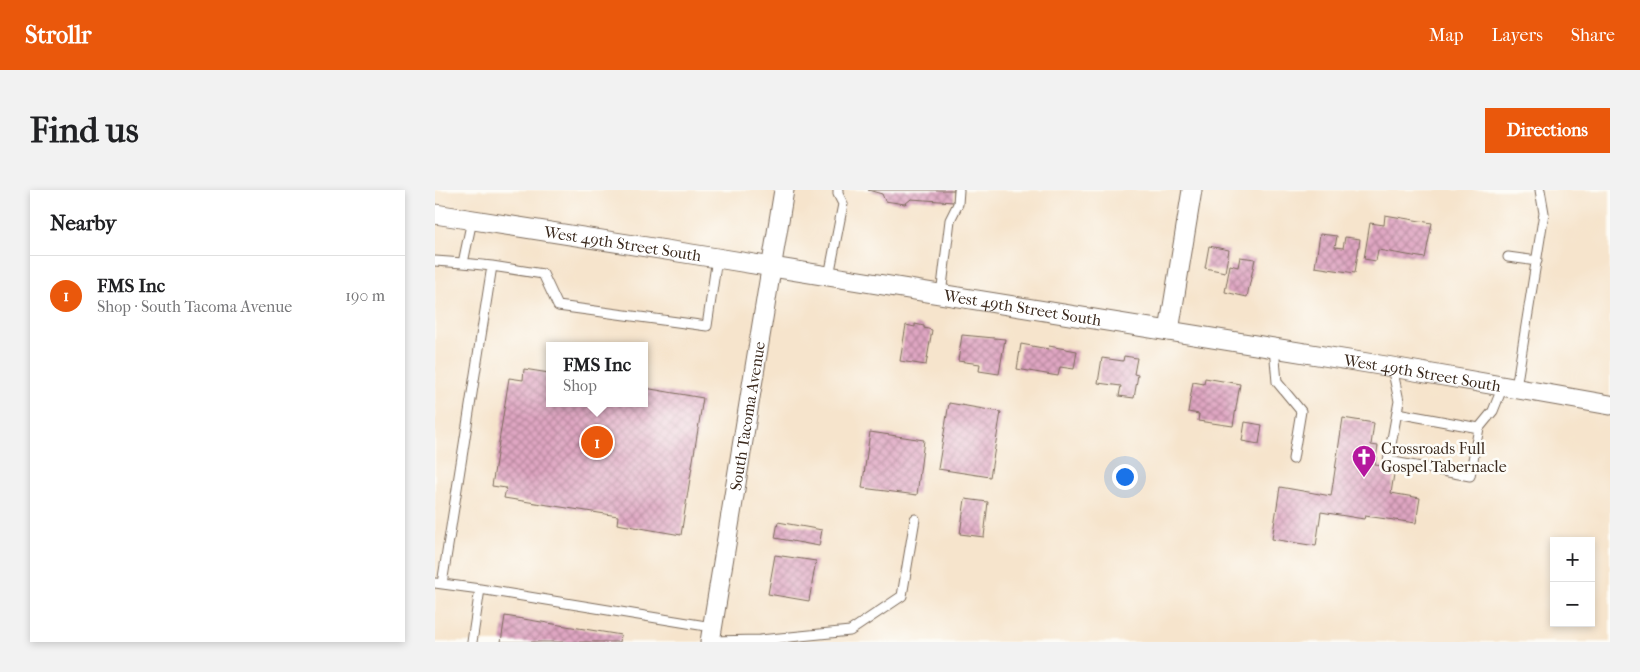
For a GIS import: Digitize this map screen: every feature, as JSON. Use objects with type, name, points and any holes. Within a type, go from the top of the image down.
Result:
[{"type":"street","name":"South Tacoma Avenue","points":[[711,637],[784,190]]},
{"type":"street","points":[[1169,331],[1192,190]]},
{"type":"street","name":"West 49th Street South","points":[[435,214],[1392,367],[1610,405]]},
{"type":"lane","points":[[829,276],[843,204],[838,190]]},
{"type":"lane","points":[[941,295],[950,220],[958,204],[959,190]]},
{"type":"lane","points":[[1392,367],[1399,401],[1388,461],[1470,476],[1479,428],[1510,387],[1537,262],[1544,213],[1540,190]]},
{"type":"lane","points":[[463,263],[472,220]]},
{"type":"lane","points":[[1508,257],[1537,262]]},
{"type":"lane","points":[[435,261],[492,266],[543,274],[558,306],[707,326],[717,258]]},
{"type":"lane","points":[[492,266],[439,583],[479,589],[711,637],[760,640],[849,631],[902,596],[915,519]]},
{"type":"lane","points":[[1274,348],[1277,382],[1301,411],[1293,458]]},
{"type":"lane","points":[[1397,413],[1479,428]]},
{"type":"lane","points":[[472,642],[479,589]]},
{"type":"building","points":[[868,190],[954,190],[954,202],[911,199],[905,204],[885,201],[882,194]]},
{"type":"building","points":[[1385,215],[1432,223],[1425,258],[1378,250],[1376,261],[1364,259],[1370,223],[1384,225]]},
{"type":"building","points":[[1320,234],[1337,236],[1335,247],[1343,248],[1345,237],[1360,239],[1355,273],[1315,267]]},
{"type":"building","points":[[1209,246],[1229,250],[1225,272],[1205,268]]},
{"type":"building","points":[[1240,257],[1255,259],[1247,297],[1225,292],[1230,265],[1238,267]]},
{"type":"building","points":[[915,324],[932,330],[926,365],[900,361],[906,325],[915,327]]},
{"type":"building","points":[[962,335],[1005,339],[999,374],[979,371],[980,364],[958,361]]},
{"type":"building","points":[[1021,344],[1048,349],[1049,346],[1077,351],[1074,369],[1060,367],[1058,376],[1017,369]]},
{"type":"building","points":[[1124,356],[1137,358],[1134,374],[1138,375],[1134,398],[1119,396],[1121,386],[1098,383],[1102,358],[1123,361]]},
{"type":"building","points":[[524,369],[546,373],[546,407],[648,407],[648,389],[703,398],[681,535],[617,524],[618,516],[504,498],[506,488],[492,486],[509,378],[523,380]]},
{"type":"building","points":[[1205,378],[1240,384],[1233,426],[1198,421],[1199,414],[1188,412],[1193,382],[1204,384]]},
{"type":"building","points":[[949,403],[1001,412],[990,477],[938,469]]},
{"type":"building","name":"Crossroads Full Gospel Tabernacle","points":[[1343,418],[1374,423],[1371,445],[1378,446],[1375,465],[1395,468],[1391,493],[1420,498],[1416,523],[1365,516],[1364,519],[1321,512],[1316,546],[1272,539],[1280,487],[1331,496]]},
{"type":"building","points":[[1245,422],[1262,425],[1259,444],[1242,441]]},
{"type":"building","points":[[870,432],[924,440],[917,495],[862,488]]},
{"type":"building","points":[[965,499],[988,502],[984,537],[960,534]]},
{"type":"building","points":[[778,522],[822,530],[819,546],[775,538]]},
{"type":"building","points":[[775,555],[816,561],[809,601],[768,594]]},
{"type":"building","points":[[505,616],[621,635],[620,642],[501,642]]},
{"type":"place","name":"FMS Inc","points":[[597,442]]},
{"type":"place","name":"Crossroads Full Gospel Tabernacle","points":[[1364,478]]}]
